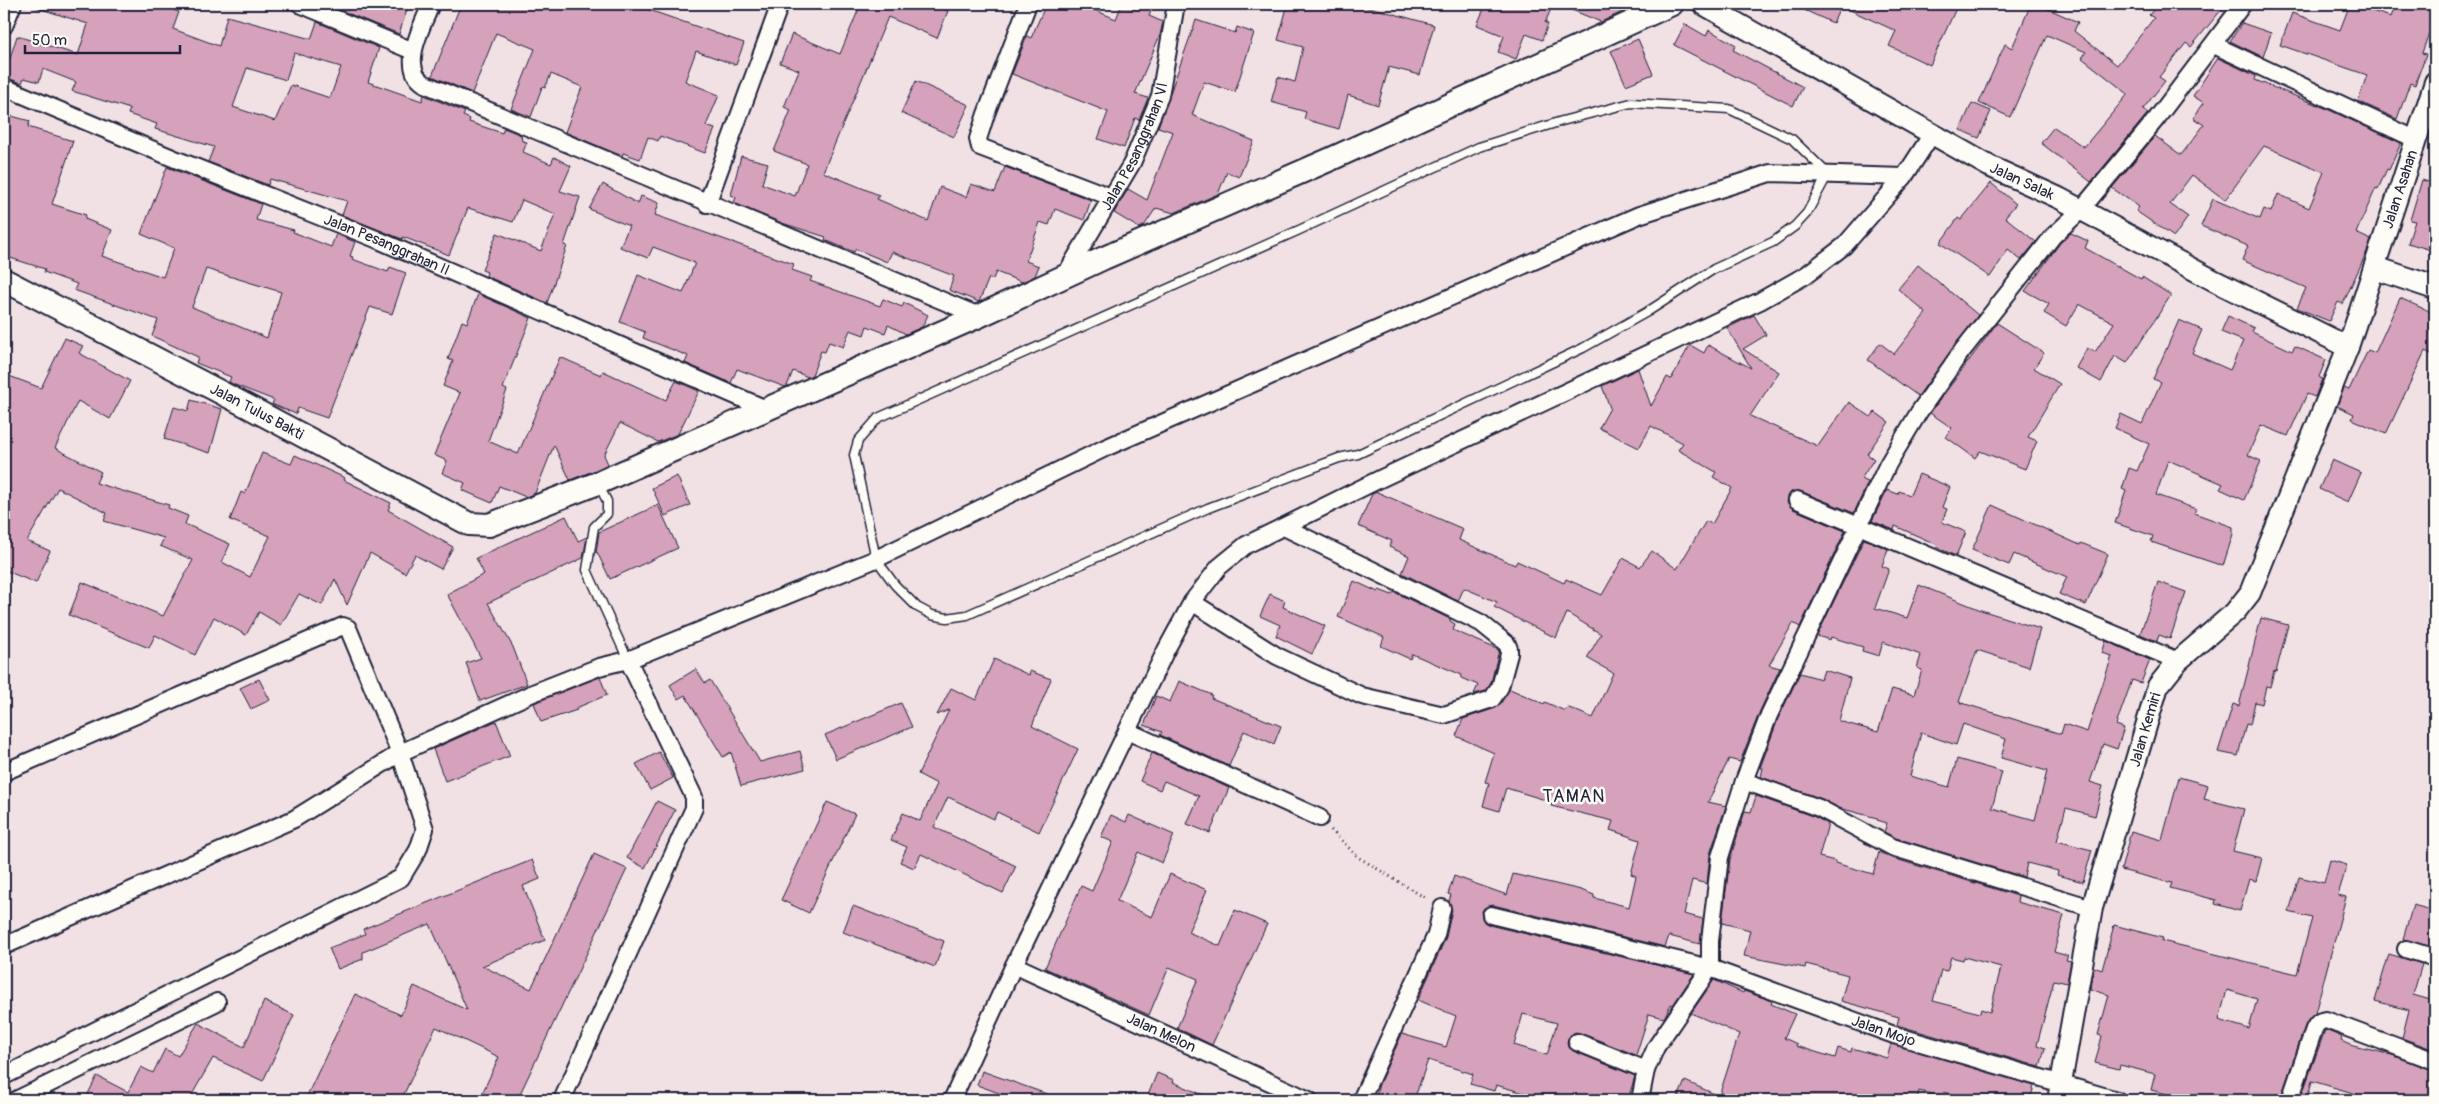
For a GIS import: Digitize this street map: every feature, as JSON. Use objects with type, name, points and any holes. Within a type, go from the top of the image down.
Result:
[{"type":"main road","name":"Jalan Tulus Bakti","points":[[4,280],[469,524],[489,525],[512,518],[598,483],[766,410],[1672,4]]},
{"type":"main road","points":[[2375,268],[2435,288]]},
{"type":"street","points":[[4,26],[14,4]]},
{"type":"street","points":[[300,4],[413,51]]},
{"type":"street","points":[[431,4],[413,51],[413,71],[425,84],[707,204],[979,316]]},
{"type":"street","points":[[707,204],[780,4]]},
{"type":"street","points":[[1028,4],[986,114],[978,139],[980,147],[1111,197]]},
{"type":"street","name":"Jalan Pesanggrahan VI","points":[[1064,277],[1132,163],[1160,96],[1176,4]]},
{"type":"street","name":"Jalan Salak","points":[[1703,4],[1989,166],[2059,198],[2348,347]]},
{"type":"street","points":[[1640,1100],[1646,1070],[1656,1047],[1710,968],[1710,941],[1720,858],[1744,781],[1769,715],[1860,527],[1888,464],[1924,404],[1962,351],[2047,244],[2080,210],[2157,118],[2244,4]]},
{"type":"street","points":[[2214,45],[2415,138]]},
{"type":"street","name":"Jalan Asahan","points":[[2348,347],[2375,268],[2415,138],[2435,82]]},
{"type":"street","name":"Jalan Pesanggrahan II","points":[[4,87],[175,159],[376,239],[766,410]]},
{"type":"street","points":[[952,1100],[1014,965],[1127,731],[1192,602],[1219,567],[1246,545],[1382,478],[1760,301],[1806,275],[1844,246],[1904,176],[1932,134]]},
{"type":"street","points":[[4,946],[294,820],[400,752],[599,667],[628,660],[876,560],[1105,448],[1639,215],[1770,173],[1904,176]]},
{"type":"street","name":"Jalan Kemiri","points":[[2060,1091],[2092,908],[2158,686],[2178,660],[2235,612],[2250,593],[2348,347]]},
{"type":"street","points":[[1797,500],[2178,660]]},
{"type":"street","points":[[1192,602],[1277,656],[1362,696],[1444,714],[1492,699],[1500,687],[1510,654],[1507,644],[1482,623],[1284,527]]},
{"type":"street","points":[[4,772],[343,626],[348,628],[400,752],[425,829],[418,850],[401,878],[4,1076]]},
{"type":"street","points":[[562,1100],[694,808],[692,795],[628,660]]},
{"type":"street","points":[[1127,731],[1320,818]]},
{"type":"street","points":[[1744,781],[1819,808],[1892,847],[2092,908]]},
{"type":"street","points":[[1361,1100],[1436,934],[1442,908]]},
{"type":"street","name":"Jalan Mojo","points":[[1491,915],[1710,968],[1894,1035],[2060,1091],[2117,1100]]},
{"type":"street","points":[[2406,949],[2435,958]]},
{"type":"street","name":"Jalan Melon","points":[[1014,965],[1309,1100]]},
{"type":"street","points":[[16,1100],[217,1002]]},
{"type":"street","points":[[2290,1100],[2314,1029],[2317,1023],[2326,1020],[2435,1061]]},
{"type":"street","points":[[1577,1042],[1646,1070]]},
{"type":"lane","points":[[1632,103],[1729,109],[1792,139],[1828,174],[1807,213],[1795,226],[1773,242],[1714,269],[1647,312],[1583,348],[1358,454],[1339,458],[1208,508],[967,615],[947,618],[932,615],[917,607],[895,585],[876,560],[854,455],[858,441],[878,418],[1297,231],[1479,147],[1562,121],[1632,103]]},
{"type":"lane","points":[[598,483],[607,501],[607,514],[594,528],[587,570],[628,660]]},
{"type":"path","points":[[1320,818],[1358,856],[1442,908]]},
{"type":"building","points":[[35,4],[155,4],[179,12],[173,29],[219,46],[227,16],[311,39],[317,22],[379,48],[368,82],[422,101],[424,95],[465,112],[463,116],[470,119],[469,122],[502,133],[504,128],[521,135],[522,141],[527,142],[523,152],[551,164],[554,157],[571,166],[560,191],[580,197],[564,245],[567,246],[547,303],[486,276],[487,272],[482,270],[497,233],[541,251],[555,214],[522,200],[513,222],[468,208],[449,255],[342,215],[347,201],[270,179],[268,185],[208,162],[214,147],[155,129],[157,124],[128,114],[130,109],[72,91],[76,82],[43,69],[39,82],[24,78],[22,83],[4,77],[17,36],[78,55],[88,24],[35,7]],"holes":[[[294,53],[341,67],[330,98],[291,85],[275,121],[233,107],[247,68],[286,80]]]},
{"type":"building","points":[[325,4],[409,4],[399,34]]},
{"type":"building","points":[[461,4],[632,4],[744,43],[736,65],[696,51],[685,81],[719,95],[706,126],[715,129],[705,153],[660,136],[658,141],[648,137],[640,159],[623,153],[622,156],[565,132],[582,87],[551,74],[545,88],[542,87],[531,117],[511,109],[535,49],[496,33],[472,93],[432,76]]},
{"type":"building","points":[[856,4],[930,4],[948,11],[937,38],[888,17],[823,172],[879,195],[877,199],[928,221],[940,187],[966,197],[971,184],[995,192],[1005,167],[1091,200],[1084,220],[1055,209],[1049,225],[1040,222],[1026,261],[1039,266],[1035,276],[1022,282],[996,272],[993,279],[989,278],[979,302],[949,290],[954,276],[892,252],[887,262],[856,249],[854,252],[825,240],[826,237],[779,222],[734,203],[736,197],[731,195],[741,156],[768,163],[762,184],[795,196],[807,164],[774,151],[791,110],[784,107],[799,70],[780,63],[792,34],[840,54],[860,6]]},
{"type":"building","points":[[1046,4],[1080,4],[1116,19],[1122,4],[1154,4],[1149,16],[1163,22],[1160,35],[1135,94],[1148,98],[1139,120],[1135,118],[1124,148],[1098,139],[1108,112],[1012,74],[1027,36],[1031,38]]},
{"type":"building","points":[[1288,4],[1358,4],[1434,25],[1420,75],[1389,67],[1378,105],[1348,95],[1339,129],[1304,119],[1306,112],[1271,102],[1278,77],[1295,82],[1303,47],[1278,40]]},
{"type":"building","points":[[1486,4],[1553,4],[1545,23],[1548,24],[1542,40],[1526,34],[1516,59],[1498,52],[1504,36],[1477,25]]},
{"type":"building","points":[[1557,4],[1623,4],[1626,10],[1601,22]]},
{"type":"building","points":[[1791,4],[1958,4],[1930,65],[1889,46],[1896,31],[1841,6],[1833,23]]},
{"type":"building","points":[[2031,4],[2037,4],[2078,22],[2074,31],[2117,65],[2154,18],[2149,15],[2158,4],[2226,4],[2191,47],[2186,43],[2159,77],[2165,81],[2143,109],[2148,113],[2091,182],[2041,143],[2054,127],[2084,147],[2128,94],[2082,58],[2086,52],[2047,35],[2010,117],[1979,103],[2005,44],[2012,48]]},
{"type":"building","points":[[2350,4],[2391,17],[2396,4],[2435,4],[2435,16],[2422,53],[2426,54],[2415,85],[2410,83],[2397,119],[2358,101],[2367,75],[2280,45],[2292,13],[2340,30]]},
{"type":"building","points":[[1196,20],[1235,33],[1237,27],[1254,33],[1235,92],[1204,82],[1192,115],[1254,141],[1239,177],[1227,172],[1218,194],[1174,213],[1156,208],[1144,226],[1139,228],[1114,213],[1128,189],[1147,200],[1173,132],[1158,127]]},
{"type":"building","points":[[2242,23],[2271,33],[2263,57],[2230,41]]},
{"type":"building","points":[[1685,24],[1706,36],[1709,30],[1736,45],[1733,50],[1803,87],[1793,106],[1674,45]]},
{"type":"building","points":[[1638,39],[1653,74],[1626,85],[1611,51]]},
{"type":"building","points":[[2218,58],[2256,76],[2255,80],[2325,108],[2401,143],[2389,170],[2387,169],[2378,189],[2376,188],[2356,233],[2371,240],[2368,249],[2343,304],[2338,302],[2329,321],[2297,308],[2306,288],[2242,260],[2248,246],[2201,226],[2213,199],[2260,219],[2264,209],[2271,212],[2278,194],[2309,208],[2324,172],[2264,146],[2225,200],[2192,175],[2170,204],[2188,217],[2174,237],[2136,211],[2139,207],[2112,188],[2155,136],[2181,155],[2204,125],[2193,118],[2204,103],[2193,96]]},
{"type":"building","points":[[916,81],[969,105],[954,137],[901,113]]},
{"type":"building","points":[[1972,103],[1991,111],[1979,138],[1960,130]]},
{"type":"building","points":[[4,114],[30,121],[28,127],[73,141],[52,204],[86,215],[85,219],[112,230],[102,256],[163,277],[174,248],[141,234],[167,167],[261,204],[256,220],[294,230],[293,232],[331,247],[336,234],[355,242],[350,256],[353,257],[352,259],[388,272],[390,267],[406,273],[392,314],[370,307],[327,418],[298,408],[296,414],[272,404],[274,400],[229,382],[231,377],[196,363],[198,357],[152,336],[158,320],[74,290],[77,284],[44,272],[45,269],[4,256]],"holes":[[[206,269],[281,292],[267,338],[192,307]]]},
{"type":"building","points":[[2422,180],[2435,184],[2435,234],[2431,250],[2408,243],[2415,221],[2410,220]]},
{"type":"building","points":[[1991,183],[2016,204],[2005,217],[2036,242],[2021,260],[2008,250],[1990,277],[1940,243],[1958,218],[1961,220]]},
{"type":"building","points":[[603,184],[638,204],[641,196],[659,203],[655,215],[794,264],[792,270],[812,277],[810,281],[880,306],[883,299],[902,307],[904,303],[928,315],[922,327],[906,334],[888,325],[885,333],[867,326],[864,335],[850,330],[843,347],[829,342],[825,352],[821,351],[812,375],[808,377],[793,371],[785,387],[737,369],[731,383],[685,363],[688,356],[643,338],[645,332],[620,322],[638,275],[683,293],[695,263],[653,247],[648,258],[620,247],[629,226],[589,209]]},
{"type":"building","points":[[2071,233],[2088,241],[2085,248],[2141,279],[2142,277],[2171,295],[2127,363],[2115,356],[2101,382],[2076,368],[2087,348],[2095,352],[2114,323],[2079,304],[2066,326],[2044,313],[2049,304],[2025,291],[2060,243]]},
{"type":"building","points":[[1918,265],[1978,315],[1918,396],[1868,360],[1880,343],[1894,354],[1926,313],[1898,289]]},
{"type":"building","points":[[478,294],[531,318],[503,388],[507,390],[488,441],[518,454],[560,357],[601,375],[603,371],[666,400],[676,381],[699,391],[678,434],[658,442],[620,423],[604,455],[608,464],[593,471],[570,480],[554,445],[535,493],[526,497],[499,486],[492,503],[462,490],[465,483],[442,473],[447,461],[434,455],[460,393],[443,386],[453,361],[448,359],[462,321],[467,323]]},
{"type":"building","points":[[2400,298],[2435,314],[2435,356],[2425,351],[2386,434],[2352,419],[2354,414],[2337,406],[2344,388],[2349,390],[2368,350],[2375,353]]},
{"type":"building","points":[[1754,315],[1766,335],[1743,349],[1779,372],[1750,416],[1818,446],[1849,402],[1871,417],[1875,412],[1889,422],[1867,454],[1874,459],[1861,479],[1868,482],[1854,513],[1800,491],[1791,492],[1788,497],[1787,502],[1793,509],[1845,531],[1800,627],[1793,623],[1769,665],[1780,668],[1760,711],[1740,762],[1729,759],[1708,802],[1726,806],[1710,854],[1707,884],[1692,880],[1684,914],[1703,919],[1700,944],[1669,936],[1665,947],[1493,905],[1484,908],[1481,913],[1484,922],[1489,925],[1694,974],[1673,1005],[1671,1004],[1664,1018],[1649,1014],[1636,1055],[1580,1033],[1575,1032],[1568,1038],[1567,1044],[1573,1051],[1635,1076],[1628,1100],[1548,1100],[1496,1085],[1494,1091],[1470,1084],[1473,1074],[1428,1060],[1414,1100],[1375,1100],[1379,1084],[1402,1034],[1446,1047],[1456,1016],[1418,1000],[1446,937],[1452,910],[1449,901],[1451,895],[1448,894],[1454,876],[1507,895],[1513,874],[1581,890],[1594,895],[1594,898],[1629,907],[1636,876],[1631,874],[1640,840],[1610,830],[1613,821],[1551,806],[1552,802],[1506,788],[1499,811],[1483,806],[1489,783],[1485,782],[1494,753],[1456,736],[1463,719],[1496,708],[1510,689],[1544,704],[1545,702],[1565,711],[1567,707],[1593,718],[1613,673],[1587,658],[1601,634],[1567,613],[1556,638],[1494,607],[1497,602],[1464,588],[1458,601],[1402,573],[1409,556],[1389,547],[1392,541],[1358,526],[1372,494],[1377,492],[1463,529],[1459,540],[1515,565],[1517,561],[1564,583],[1566,579],[1602,595],[1623,558],[1640,567],[1652,551],[1677,569],[1706,521],[1712,524],[1732,488],[1713,477],[1716,472],[1678,450],[1683,443],[1651,426],[1639,448],[1599,428],[1610,408],[1602,386],[1638,369],[1651,406],[1667,377],[1671,379],[1690,345],[1704,353],[1708,345],[1751,368],[1727,328]],"holes":[[[1523,1014],[1557,1023],[1547,1055],[1514,1045]]]},
{"type":"building","points":[[2228,316],[2254,328],[2252,332],[2292,351],[2295,346],[2326,360],[2319,377],[2322,379],[2315,397],[2307,394],[2288,436],[2261,425],[2248,455],[2261,461],[2244,500],[2220,489],[2223,484],[2168,460],[2156,495],[2196,509],[2194,513],[2233,527],[2233,534],[2223,566],[2151,542],[2153,536],[2115,523],[2126,491],[2122,489],[2129,468],[2137,471],[2149,444],[2115,428],[2121,414],[2142,424],[2161,382],[2153,379],[2179,320],[2202,330],[2192,353],[2230,370],[2243,341],[2221,332]]},
{"type":"building","points":[[1997,323],[2044,353],[2034,368],[2060,384],[2028,437],[2037,441],[2025,469],[1980,451],[1975,458],[1946,437],[1952,428],[1930,413]]},
{"type":"building","points":[[65,338],[83,346],[79,353],[130,381],[110,419],[78,401],[55,448],[101,472],[96,483],[169,505],[168,508],[188,516],[185,524],[230,544],[222,562],[250,577],[270,536],[230,520],[241,492],[245,494],[262,453],[291,464],[295,455],[345,478],[344,480],[391,503],[388,510],[453,547],[441,569],[415,555],[405,573],[370,553],[347,605],[335,579],[322,605],[299,594],[281,625],[259,612],[246,635],[214,617],[195,655],[155,635],[149,648],[69,615],[82,582],[163,616],[193,560],[160,546],[164,538],[104,521],[107,513],[58,488],[27,541],[50,551],[36,583],[4,570],[4,374],[41,388]]},
{"type":"building","points":[[191,400],[222,409],[210,453],[164,439],[174,407],[188,411]]},
{"type":"building","points":[[2332,460],[2361,473],[2348,502],[2319,489]]},
{"type":"building","points":[[1919,474],[1950,487],[1942,507],[1947,509],[1942,522],[1966,532],[1956,556],[1936,547],[1938,545],[1895,526],[1894,530],[1872,521],[1887,490],[1898,494],[1899,491],[1910,495]]},
{"type":"building","points":[[677,476],[690,505],[665,516],[652,488]]},
{"type":"building","points":[[658,505],[678,548],[610,579],[596,553],[599,532]]},
{"type":"building","points":[[1992,505],[2080,545],[2081,543],[2108,554],[2086,605],[2059,594],[2067,577],[2014,554],[2009,565],[1972,550]]},
{"type":"building","points":[[566,516],[578,541],[587,537],[583,558],[488,603],[513,647],[527,684],[480,701],[466,663],[481,658],[447,594],[484,574],[476,558]]},
{"type":"building","points":[[1864,539],[1888,549],[1882,566],[1889,569],[1875,608],[1907,618],[1919,585],[1981,610],[2040,629],[2029,667],[1977,650],[1959,702],[2061,734],[2064,724],[2087,732],[2112,656],[2102,653],[2106,641],[2150,660],[2141,683],[2132,680],[2116,725],[2124,728],[2117,749],[2103,744],[2090,782],[2103,786],[2095,816],[2066,808],[2057,841],[2092,850],[2083,882],[2057,875],[2058,871],[2027,863],[2024,877],[1896,838],[1884,832],[1887,823],[1877,820],[1877,818],[1839,808],[1822,799],[1761,777],[1763,768],[1760,768],[1778,719],[1800,673],[1821,679],[1824,670],[1850,678],[1839,721],[1878,732],[1892,689],[1914,695],[1922,670],[1917,668],[1921,655],[1883,642],[1879,656],[1862,651],[1863,647],[1831,637],[1830,640],[1817,636]],"holes":[[[1963,724],[2006,739],[2001,758],[2047,771],[2035,820],[1992,808],[2002,772],[1957,759],[1949,787],[1910,776],[1921,733],[1956,745]]]},
{"type":"building","points":[[1354,581],[1378,592],[1379,590],[1392,595],[1394,592],[1450,619],[1455,624],[1453,630],[1499,650],[1491,683],[1486,691],[1474,694],[1478,685],[1461,678],[1462,675],[1412,654],[1410,659],[1381,646],[1384,637],[1338,617]]},
{"type":"building","points":[[2158,582],[2186,592],[2170,639],[2159,635],[2157,641],[2140,634]]},
{"type":"building","points":[[1270,594],[1285,601],[1283,607],[1325,626],[1312,654],[1276,636],[1280,625],[1260,616]]},
{"type":"building","points":[[2261,618],[2288,625],[2276,672],[2274,671],[2270,687],[2266,686],[2262,704],[2255,702],[2250,725],[2246,724],[2238,756],[2218,752],[2233,704],[2239,706]]},
{"type":"building","points":[[994,659],[1029,675],[1030,671],[1051,679],[1032,726],[1078,749],[1039,832],[997,812],[994,819],[948,797],[934,827],[1016,866],[1003,893],[921,854],[914,868],[900,862],[907,847],[891,840],[903,813],[920,821],[937,784],[918,774],[949,710],[937,715],[951,688],[976,700]]},
{"type":"building","points":[[696,669],[705,683],[710,680],[760,762],[800,751],[805,769],[741,786],[731,752],[723,757],[685,695],[678,699],[670,685]]},
{"type":"building","points":[[600,677],[607,695],[576,708],[577,710],[541,722],[534,703]]},
{"type":"building","points":[[259,679],[270,700],[251,709],[240,688]]},
{"type":"building","points":[[1179,681],[1212,695],[1211,698],[1281,726],[1274,744],[1244,731],[1229,766],[1160,735],[1162,732],[1144,725],[1156,696],[1170,702]]},
{"type":"building","points":[[901,703],[912,727],[836,759],[825,735]]},
{"type":"building","points":[[496,721],[510,756],[445,781],[433,749]]},
{"type":"building","points":[[659,752],[673,778],[650,790],[636,764]]},
{"type":"building","points":[[1152,753],[1229,788],[1210,833],[1187,824],[1199,796],[1164,781],[1160,790],[1140,781]]},
{"type":"building","points":[[2179,777],[2208,785],[2204,799],[2244,809],[2233,851],[2262,858],[2256,881],[2249,879],[2240,911],[2215,904],[2216,900],[2170,888],[2172,883],[2121,870],[2131,831],[2162,840]]},
{"type":"building","points":[[1756,796],[1815,817],[1828,824],[1819,857],[1835,861],[1835,863],[1873,874],[1879,852],[1889,857],[2018,896],[2017,902],[2064,915],[2054,952],[2068,956],[2066,960],[2071,961],[2067,983],[2054,980],[2037,1045],[2045,1048],[2040,1067],[1897,1025],[1899,1017],[1841,1001],[1848,975],[1806,964],[1805,968],[1744,956],[1750,930],[1722,923],[1730,859],[1745,811],[1751,812]],"holes":[[[1951,957],[1963,960],[1964,957],[2001,967],[1990,1012],[1981,1009],[1980,1013],[1933,1001],[1941,970],[1947,971]]]},
{"type":"building","points":[[657,801],[675,810],[645,868],[627,858]]},
{"type":"building","points":[[827,802],[855,814],[809,913],[781,900]]},
{"type":"building","points":[[1111,815],[1126,822],[1129,815],[1174,835],[1162,863],[1138,852],[1117,901],[1152,917],[1170,874],[1207,890],[1188,932],[1220,946],[1235,910],[1267,924],[1212,1045],[1177,1028],[1198,979],[1169,967],[1149,1015],[1045,968],[1081,886],[1092,891],[1113,842],[1101,837]]},
{"type":"building","points":[[594,854],[627,869],[517,1100],[479,1100],[499,1057],[436,1027],[401,1100],[305,1100],[355,994],[401,1015],[414,986],[467,1010],[430,924],[363,952],[363,959],[338,969],[329,948],[365,934],[363,929],[532,860],[540,879],[523,886],[545,940],[482,966],[531,989]]},
{"type":"building","points":[[2330,860],[2347,865],[2338,895],[2346,897],[2315,1013],[2305,1026],[2280,1100],[2191,1100],[2151,1090],[2155,1074],[2120,1065],[2119,1069],[2095,1063],[2102,1036],[2098,1035],[2109,995],[2090,989],[2094,967],[2102,970],[2114,925],[2163,938],[2162,941],[2297,974],[2312,918],[2289,912],[2299,877],[2324,883]],"holes":[[[2227,990],[2257,999],[2249,1029],[2219,1020]]]},
{"type":"building","points":[[2413,905],[2435,911],[2433,947],[2403,939]]},
{"type":"building","points":[[853,906],[944,941],[935,967],[843,932]]},
{"type":"building","points":[[2389,954],[2422,964],[2413,995],[2434,1001],[2430,1016],[2435,1018],[2435,1050],[2402,1038],[2409,1010],[2375,1001]]},
{"type":"building","points":[[1714,980],[1743,993],[1744,991],[1772,1001],[1771,1004],[1795,1014],[1784,1038],[1797,1044],[1796,1046],[1835,1058],[1838,1048],[1851,1052],[1852,1048],[1887,1058],[1891,1044],[2034,1086],[2030,1100],[1975,1100],[1944,1092],[1943,1097],[1919,1091],[1917,1100],[1677,1100],[1685,1081],[1719,1096],[1739,1034],[1691,1013]]},
{"type":"building","points":[[264,1001],[294,1015],[263,1081],[213,1058],[189,1100],[85,1100],[97,1076],[128,1092],[141,1067],[153,1073],[165,1049],[178,1056],[198,1023],[244,1047]]},
{"type":"building","points":[[2325,1030],[2342,1037],[2341,1041],[2350,1045],[2392,1055],[2435,1071],[2435,1100],[2358,1100],[2360,1095],[2312,1081],[2307,1100],[2300,1100]]},
{"type":"building","points":[[982,1071],[1058,1098],[1058,1100],[1018,1100],[977,1085]]},
{"type":"building","points":[[1157,1073],[1174,1080],[1173,1082],[1215,1100],[1146,1100]]},
{"type":"district","name":"TAMAN","points":[[1574,796]]}]
